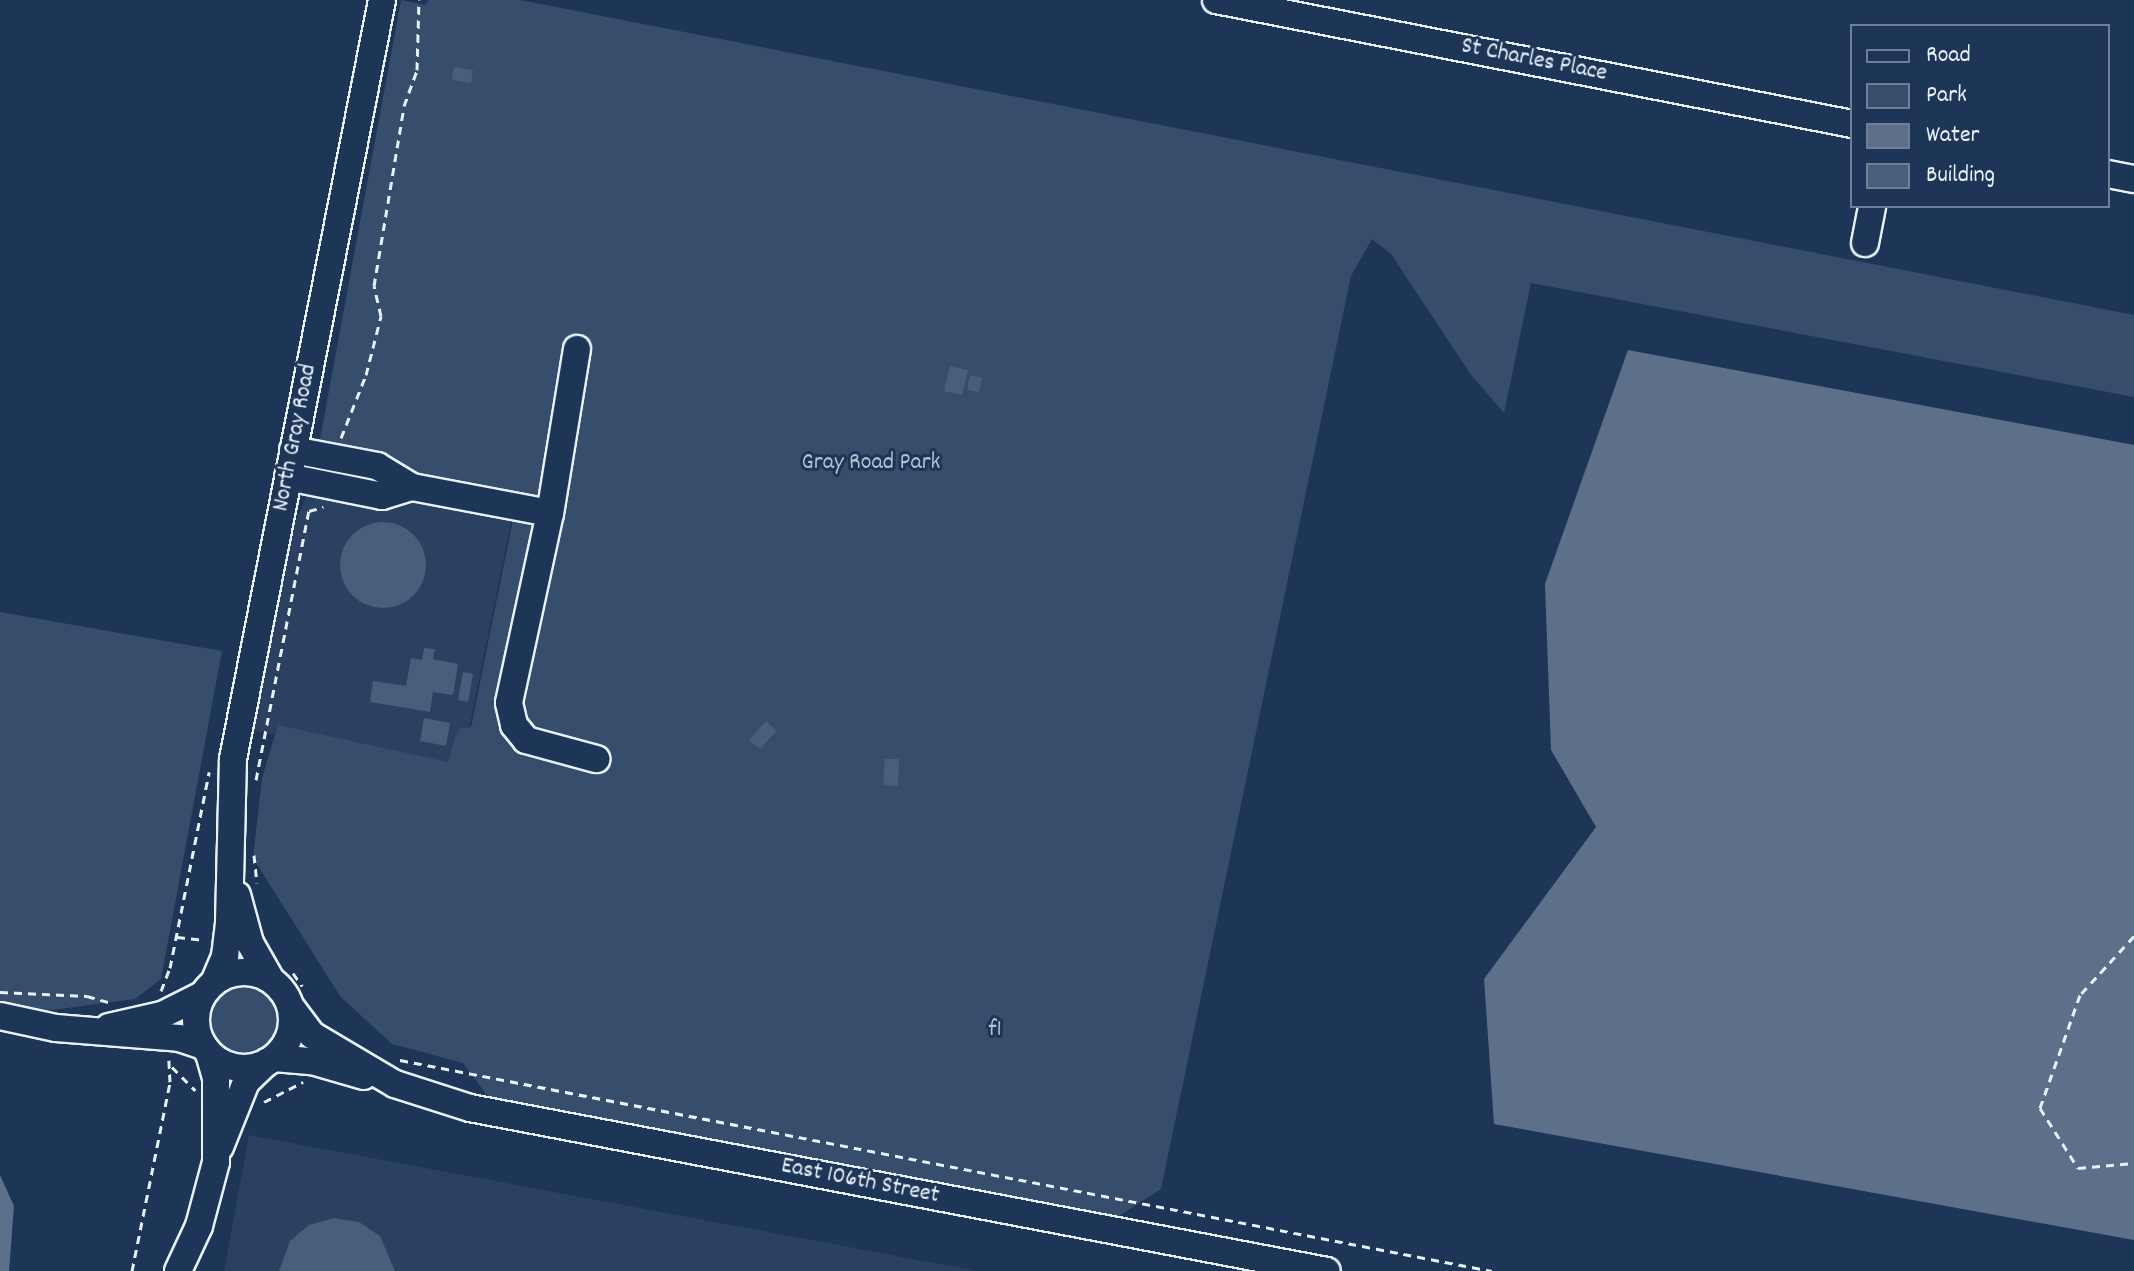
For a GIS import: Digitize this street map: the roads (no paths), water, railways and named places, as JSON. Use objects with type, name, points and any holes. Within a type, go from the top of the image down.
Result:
[{"type":"street","name":"North Gray Road","points":[[206,1050],[196,1016],[225,956],[233,759],[382,0]]},
{"type":"street","name":"St Charles Place","points":[[1216,0],[1298,8],[1850,124]]},
{"type":"street","points":[[2110,174],[2134,179]]},
{"type":"street","points":[[1865,243],[1872,208]]},
{"type":"street","points":[[577,349],[550,513],[509,703],[514,725],[526,740],[596,759]]},
{"type":"street","points":[[293,450],[377,466],[412,487],[550,513]]},
{"type":"street","points":[[288,477],[382,496],[412,487]]},
{"type":"street","name":"North Gray Road","points":[[230,877],[250,943],[277,970],[300,1002]]},
{"type":"street","points":[[98,1030],[162,1015],[243,971],[277,970]]},
{"type":"street","points":[[178,1271],[199,1226],[218,1150],[246,1082],[270,1060],[292,1031],[300,1002]]},
{"type":"street","name":"East 106th Street","points":[[300,1002],[312,1035],[395,1084]]},
{"type":"street","points":[[0,1016],[179,1038],[206,1050],[216,1078],[218,1150]]},
{"type":"street","name":"East 106th Street","points":[[206,1050],[230,1066],[270,1060],[312,1061],[493,1113],[1243,1263],[1327,1271]]},
{"type":"water","points":[[1628,350],[2134,445],[2134,1240],[1494,1124],[1484,979],[1596,827],[1551,750],[1545,584]]},
{"type":"water","points":[[0,1175],[14,1206],[9,1271],[0,1271]]},
{"type":"park label","name":"Gray Road Park","points":[[871,464]]},
{"type":"park label","name":"f1","points":[[995,1031]]}]
